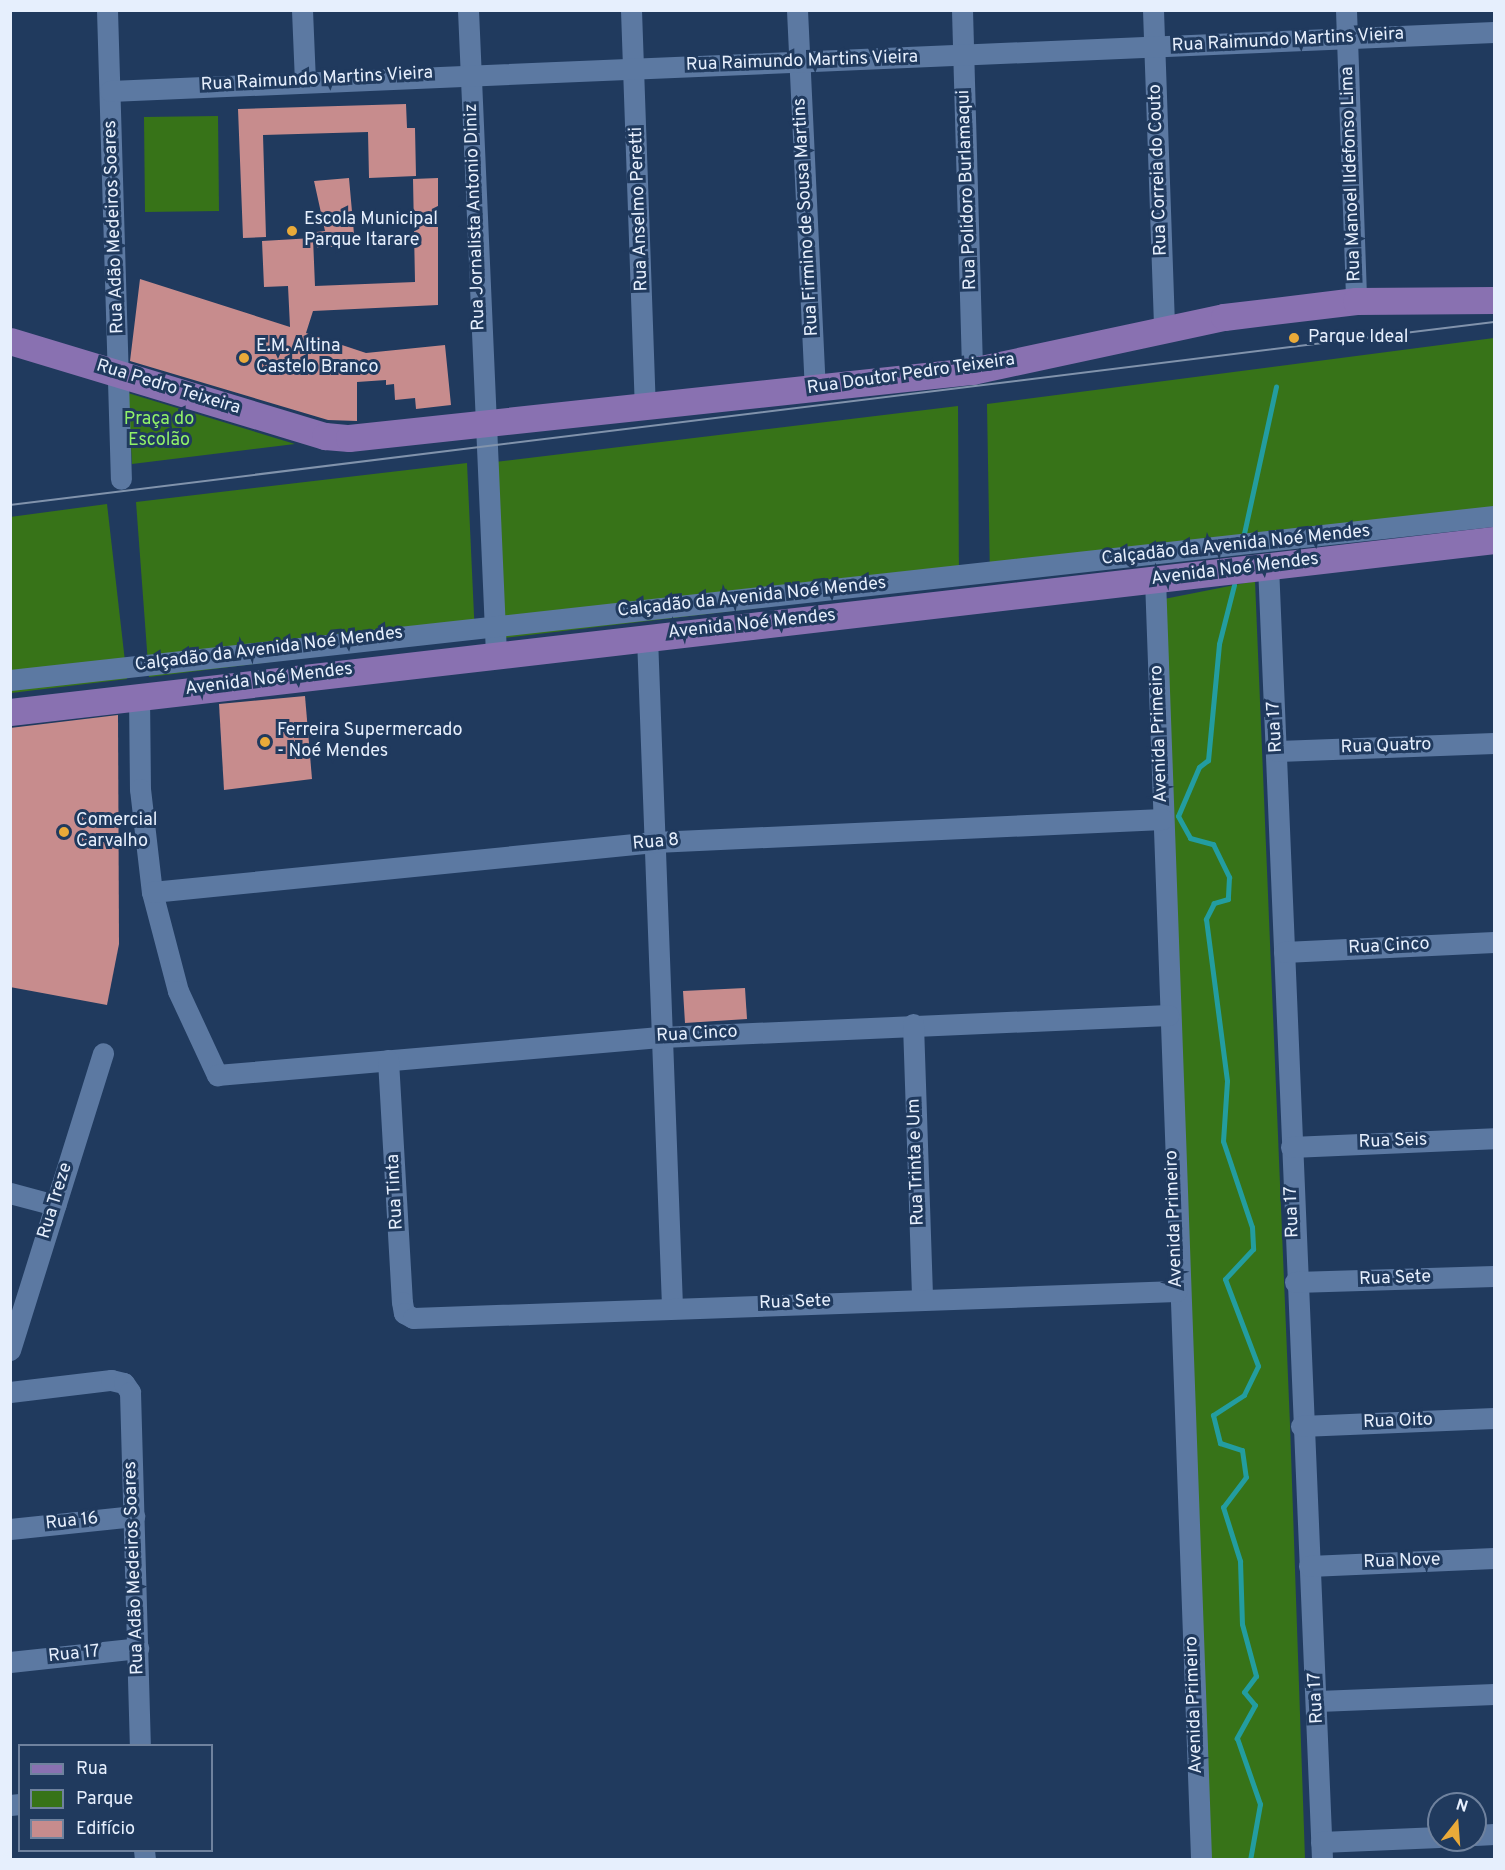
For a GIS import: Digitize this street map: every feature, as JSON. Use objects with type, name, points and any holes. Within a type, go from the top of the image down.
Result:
[{"type":"main road","name":"Rua Doutor Pedro Teixeira","points":[[325,436],[484,424],[972,370],[1164,329],[1356,301],[1494,300]]},
{"type":"main road","name":"Rua Pedro Teixeira","points":[[10,341],[325,436]]},
{"type":"main road","name":"Avenida Noé Mendes","points":[[10,712],[495,653],[1494,540]]},
{"type":"street","name":"Rua Adão Medeiros Soares","points":[[107,10],[122,479]]},
{"type":"street","points":[[302,10],[305,81]]},
{"type":"street","name":"Rua Jornalista Antonio Diniz","points":[[468,10],[495,653]]},
{"type":"street","name":"Rua Anselmo Peretti","points":[[632,10],[645,407]]},
{"type":"street","name":"Rua Firmino de Sousa Martins","points":[[797,10],[815,388]]},
{"type":"street","name":"Rua Polidoro Burlamaqui","points":[[962,10],[972,370]]},
{"type":"street","name":"Rua Correia do Couto","points":[[1154,10],[1164,329]]},
{"type":"street","name":"Rua Manoel Ildefonso Lima","points":[[1346,10],[1356,301]]},
{"type":"street","name":"Rua Raimundo Martins Vieira","points":[[110,90],[471,73],[799,63],[1347,36],[1494,32]]},
{"type":"street","name":"Calçadão da Avenida Noé Mendes","points":[[10,680],[494,624],[1494,516]]},
{"type":"street","name":"Rua 17","points":[[1268,565],[1278,751],[1301,1426],[1318,1701],[1322,1851]]},
{"type":"street","name":"Avenida Primeiro","points":[[1155,579],[1177,1291],[1201,1860]]},
{"type":"street","points":[[647,637],[672,1307]]},
{"type":"street","points":[[140,695],[140,789],[152,892]]},
{"type":"street","name":"Rua Quatro","points":[[1278,751],[1494,743]]},
{"type":"street","name":"Rua 8","points":[[152,892],[655,842],[1162,819]]},
{"type":"street","name":"Rua Cinco","points":[[152,892],[178,991],[208,1065],[217,1075],[228,1077],[388,1060],[662,1037],[913,1024],[1168,1015]]},
{"type":"street","name":"Rua Cinco","points":[[1284,952],[1494,942]]},
{"type":"street","name":"Rua Trinta e Um","points":[[913,1024],[922,1299]]},
{"type":"street","name":"Rua Treze","points":[[10,1350],[103,1053]]},
{"type":"street","name":"Rua Tinta","points":[[388,1060],[402,1302],[404,1313],[413,1318]]},
{"type":"street","name":"Rua Seis","points":[[1291,1146],[1494,1138]]},
{"type":"street","points":[[10,1193],[55,1205]]},
{"type":"street","name":"Rua Sete","points":[[1295,1282],[1494,1276]]},
{"type":"street","name":"Rua Sete","points":[[413,1318],[672,1307],[1177,1291]]},
{"type":"street","name":"Rua Adão Medeiros Soares","points":[[10,1392],[111,1380],[124,1383],[130,1392],[140,1744]]},
{"type":"street","name":"Rua Oito","points":[[1301,1426],[1494,1418]]},
{"type":"street","name":"Rua 16","points":[[10,1529],[134,1516]]},
{"type":"street","name":"Rua Nove","points":[[1309,1566],[1494,1558]]},
{"type":"street","name":"Rua 17","points":[[10,1662],[138,1648]]},
{"type":"street","points":[[1318,1701],[1494,1694]]},
{"type":"street","points":[[1322,1851],[1427,1838]]},
{"type":"green space","points":[[218,116],[219,211],[145,212],[144,117]]},
{"type":"green space","points":[[1494,338],[1494,522],[990,579],[987,404]]},
{"type":"green space","name":"Praça do Escolão","points":[[128,393],[295,444],[132,464]]},
{"type":"green space","points":[[958,406],[959,584],[504,638],[495,462]]},
{"type":"green space","points":[[467,463],[475,637],[149,677],[136,502]]},
{"type":"green space","points":[[107,504],[127,679],[11,693],[10,517]]},
{"type":"green space","points":[[1255,581],[1290,1425],[1305,1859],[1208,1859],[1159,600]]},
{"type":"building","points":[[406,104],[407,128],[415,128],[416,176],[369,178],[368,132],[263,135],[266,237],[243,238],[238,109]]},
{"type":"building","points":[[349,178],[355,245],[317,248],[316,232],[325,231],[314,181]]},
{"type":"building","points":[[438,178],[438,305],[313,311],[306,333],[366,353],[445,345],[451,405],[416,409],[415,398],[395,400],[394,384],[386,385],[386,380],[357,382],[357,421],[328,420],[130,361],[140,279],[290,327],[288,286],[264,287],[262,241],[313,238],[315,286],[415,282],[413,179]]},
{"type":"building","name":"Ferreira Supermercado - Noé Mendes","points":[[305,696],[312,779],[224,790],[219,704]]},
{"type":"building","name":"Comercial Carvalho","points":[[118,715],[119,944],[107,1005],[10,987],[10,728]]},
{"type":"building","points":[[745,988],[747,1019],[685,1023],[683,991]]},
{"type":"waterway","points":[[1243,538],[1276,387]]},
{"type":"waterway","points":[[1234,585],[1219,644],[1208,760],[1199,767],[1178,816],[1190,838],[1213,844],[1229,877],[1228,899],[1214,903],[1206,919],[1227,1081],[1223,1141],[1252,1227],[1253,1249],[1225,1279],[1258,1366],[1244,1395],[1213,1415],[1220,1443],[1242,1450],[1246,1477],[1223,1507],[1240,1561],[1242,1624],[1256,1676],[1244,1692],[1255,1705],[1237,1738],[1260,1804],[1250,1860]]},
{"type":"tram line","points":[[10,505],[1494,322]]},
{"type":"place","name":"Escola Municipal Parque Itarare","points":[[292,231]]},
{"type":"place","name":"Parque Ideal","points":[[1294,338]]},
{"type":"place","name":"E.M. Altina Castelo Branco","points":[[244,358]]},
{"type":"place","name":"Ferreira Supermercado - Noé Mendes","points":[[265,742]]},
{"type":"place","name":"Comercial Carvalho","points":[[64,832]]}]
